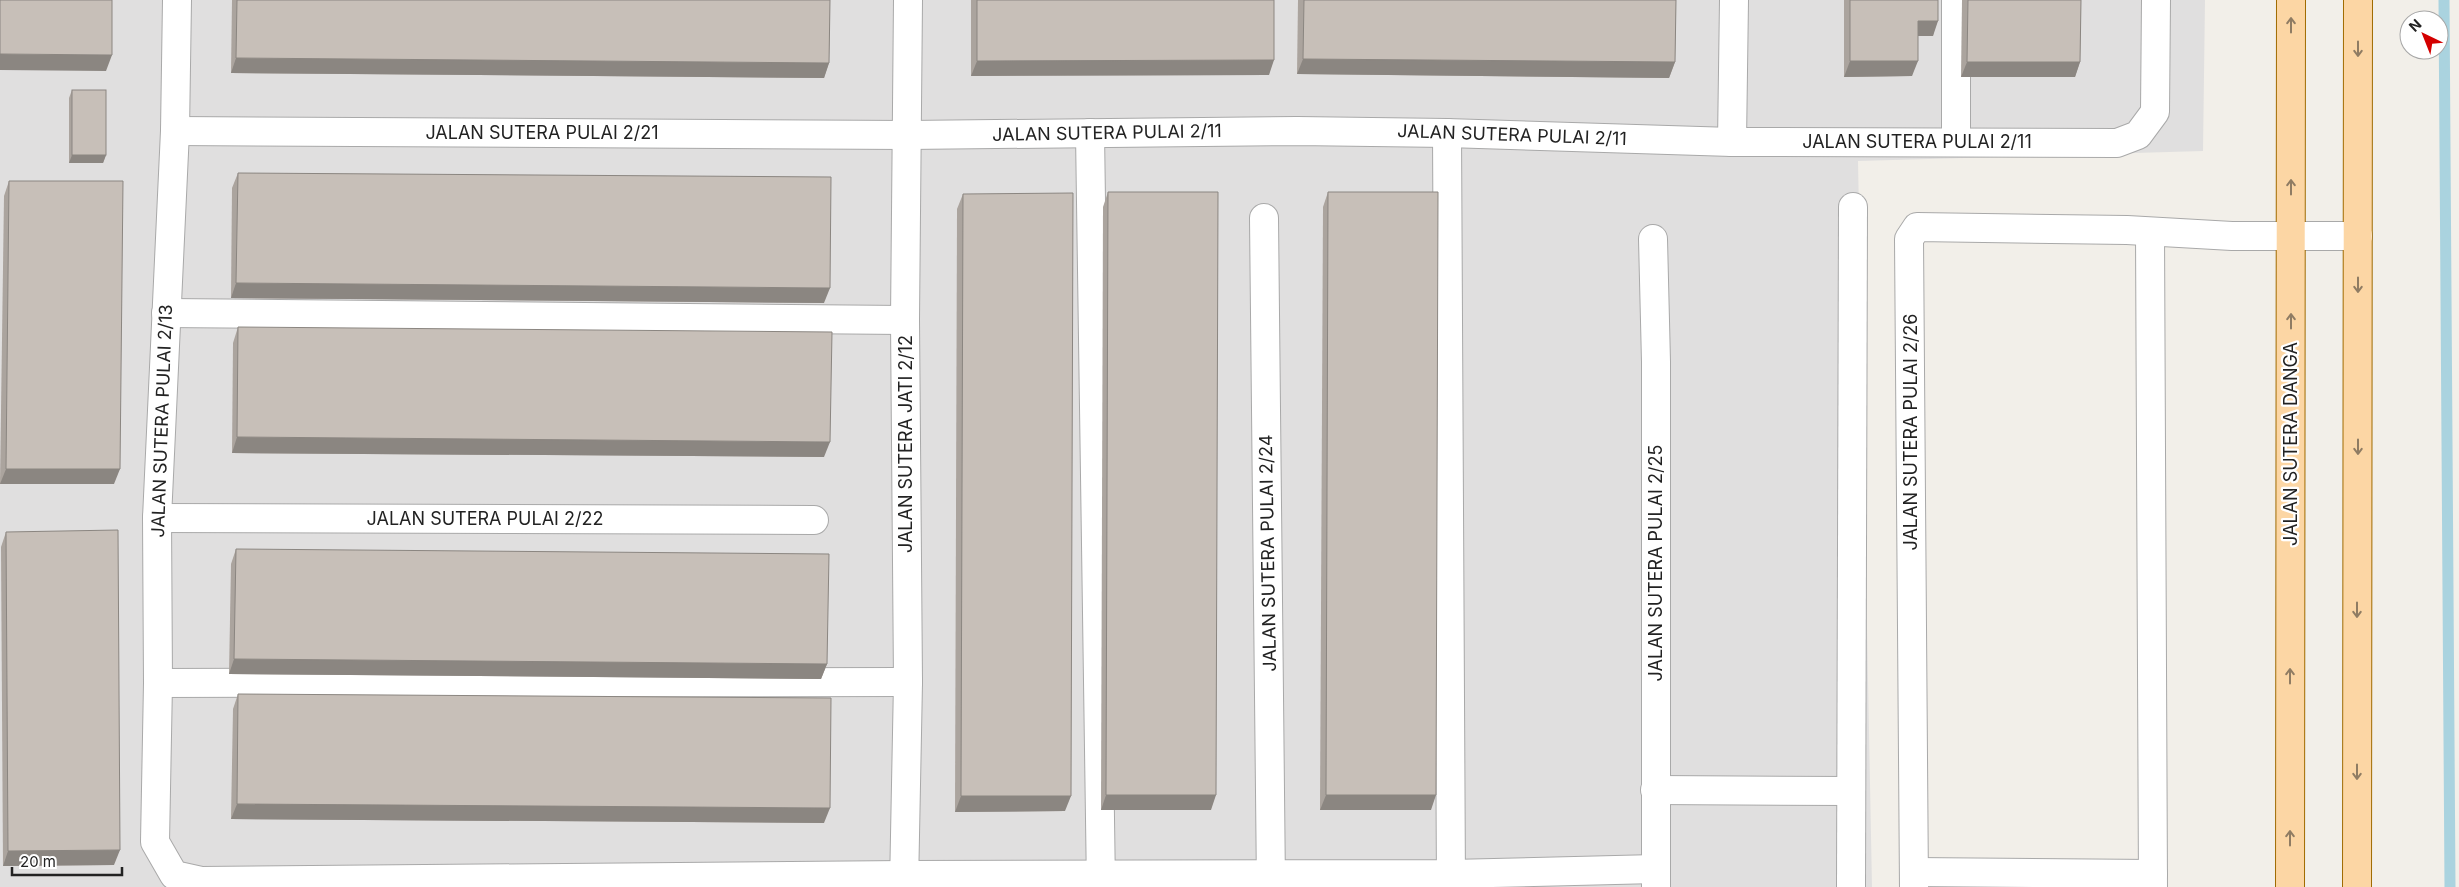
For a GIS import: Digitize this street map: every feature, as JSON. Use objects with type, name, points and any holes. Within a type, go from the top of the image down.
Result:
[{"type":"main road","name":"JALAN SUTERA DANGA","points":[[2290,887],[2291,0]]},
{"type":"main road","points":[[2357,887],[2358,0]]},
{"type":"street","name":"JALAN SUTERA PULAI 2/13","points":[[176,0],[176,130],[157,518],[158,683],[155,842],[174,875],[201,881],[904,881]]},
{"type":"street","name":"JALAN SUTERA JATI 2/12","points":[[904,881],[908,682],[905,320],[908,0]]},
{"type":"street","points":[[1732,142],[1734,0]]},
{"type":"street","points":[[1956,0],[1956,142]]},
{"type":"street","name":"JALAN SUTERA PULAI 2/11","points":[[908,135],[1447,132],[1732,142],[2117,144],[2138,135],[2155,112],[2156,0]]},
{"type":"street","name":"JALAN SUTERA PULAI 2/21","points":[[176,130],[908,135]]},
{"type":"street","points":[[1447,132],[1451,881]]},
{"type":"street","points":[[1090,133],[1101,881]]},
{"type":"street","points":[[1851,887],[1853,208]]},
{"type":"street","name":"JALAN SUTERA PULAI 2/24","points":[[1264,218],[1271,881]]},
{"type":"street","name":"JALAN SUTERA PULAI 2/26","points":[[2150,232],[2153,881],[1914,879],[1909,239],[1917,227],[2358,236]]},
{"type":"street","name":"JALAN SUTERA PULAI 2/25","points":[[1652,239],[1656,362],[1656,878]]},
{"type":"street","points":[[166,313],[905,320]]},
{"type":"street","name":"JALAN SUTERA PULAI 2/22","points":[[157,518],[814,520]]},
{"type":"street","points":[[158,683],[908,682]]},
{"type":"street","points":[[1655,790],[1851,791]]},
{"type":"street","points":[[904,881],[1451,881],[1656,878]]},
{"type":"shaded area","points":[[0,0],[2205,0],[2203,151],[1858,161],[1872,887],[0,887]]},
{"type":"building","points":[[0,0],[112,0],[112,55],[0,54]]},
{"type":"building","points":[[237,0],[830,0],[829,63],[236,58]]},
{"type":"building","points":[[977,0],[1274,0],[1274,60],[977,61]]},
{"type":"building","points":[[1304,0],[1676,0],[1675,62],[1303,59]]},
{"type":"building","points":[[1850,0],[1938,0],[1938,21],[1918,21],[1918,61],[1850,61]]},
{"type":"building","points":[[1968,0],[2081,0],[2080,62],[1967,62]]},
{"type":"building","points":[[72,90],[106,90],[106,155],[72,155]]},
{"type":"building","points":[[238,173],[831,177],[830,288],[236,283]]},
{"type":"building","points":[[9,181],[123,181],[120,469],[6,469]]},
{"type":"building","points":[[1108,192],[1218,192],[1216,795],[1106,795]]},
{"type":"building","points":[[1328,192],[1438,192],[1436,795],[1326,795]]},
{"type":"building","points":[[1073,193],[1071,796],[961,796],[963,194]]},
{"type":"building","points":[[238,327],[832,332],[830,442],[237,437]]},
{"type":"building","points":[[118,530],[120,850],[8,851],[6,532]]},
{"type":"building","points":[[236,549],[829,554],[827,664],[234,659]]},
{"type":"building","points":[[238,694],[831,698],[830,808],[237,804]]},
{"type":"waterway","points":[[2444,0],[2450,887]]}]
